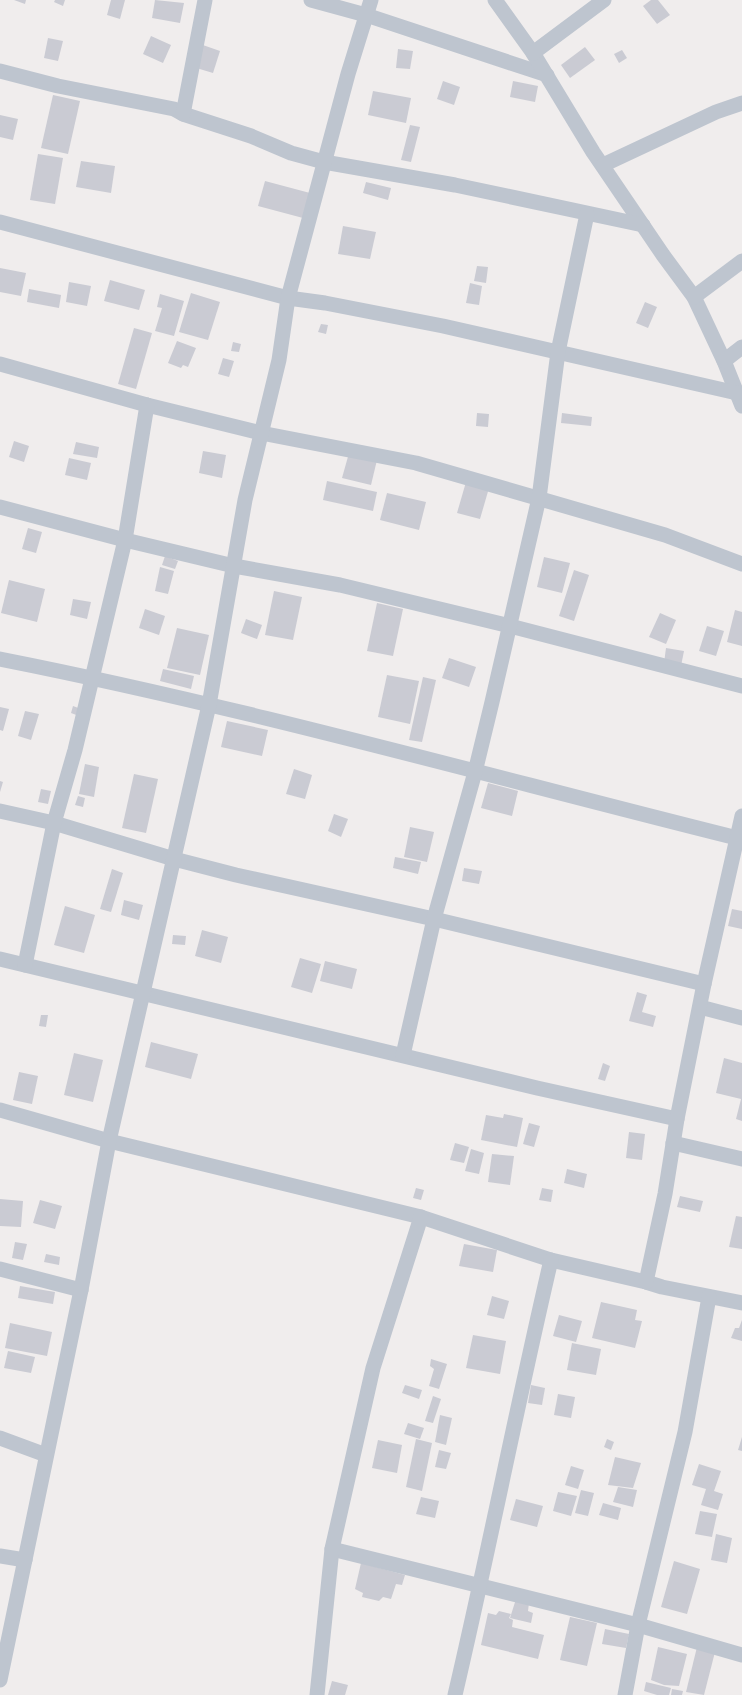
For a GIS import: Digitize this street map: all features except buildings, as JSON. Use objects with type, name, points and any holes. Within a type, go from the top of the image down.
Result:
[{"type":"street","points":[[183,114],[205,0]]},
{"type":"street","points":[[311,0],[366,15],[547,75]]},
{"type":"street","points":[[0,1680],[81,1290],[109,1141],[208,705],[245,500],[279,360],[288,298],[348,74],[371,0]]},
{"type":"street","points":[[495,0],[533,53],[603,165],[643,225],[694,297],[724,361],[740,400]]},
{"type":"street","points":[[533,53],[604,0]]},
{"type":"street","points":[[0,70],[58,86],[174,109],[183,114],[251,136],[291,153],[324,162],[455,185],[643,225]]},
{"type":"street","points":[[603,165],[716,112],[742,103]]},
{"type":"street","points":[[403,1055],[434,919],[475,772],[540,498],[558,352],[587,214]]},
{"type":"street","points":[[0,222],[288,298],[325,303],[443,326],[558,352],[740,400]]},
{"type":"street","points":[[694,297],[742,261]]},
{"type":"street","points":[[724,361],[742,348]]},
{"type":"street","points":[[0,364],[147,405],[261,433],[416,463],[665,535],[742,564]]},
{"type":"street","points":[[25,965],[54,823],[75,750],[125,540],[147,405]]},
{"type":"street","points":[[0,507],[125,540],[234,566],[340,585],[510,626],[742,686]]},
{"type":"street","points":[[0,659],[92,678],[347,738],[737,838]]},
{"type":"street","points":[[0,811],[54,823],[174,859],[243,877],[434,919],[704,984]]},
{"type":"street","points":[[646,1282],[665,1194],[677,1119],[704,984],[736,873],[737,838],[742,816]]},
{"type":"street","points":[[0,959],[537,1088],[677,1119]]},
{"type":"street","points":[[700,1007],[742,1018]]},
{"type":"street","points":[[0,1110],[109,1141],[422,1217],[551,1260],[662,1287],[742,1303]]},
{"type":"street","points":[[673,1143],[742,1159]]},
{"type":"street","points":[[317,1695],[332,1549],[373,1368],[422,1217]]},
{"type":"street","points":[[455,1695],[481,1585],[521,1388],[551,1260]]},
{"type":"street","points":[[0,1269],[81,1290]]},
{"type":"street","points":[[625,1695],[638,1625],[685,1432],[709,1297]]},
{"type":"street","points":[[0,1438],[46,1455]]},
{"type":"street","points":[[332,1549],[638,1625],[742,1655]]},
{"type":"street","points":[[0,1556],[25,1560]]}]
